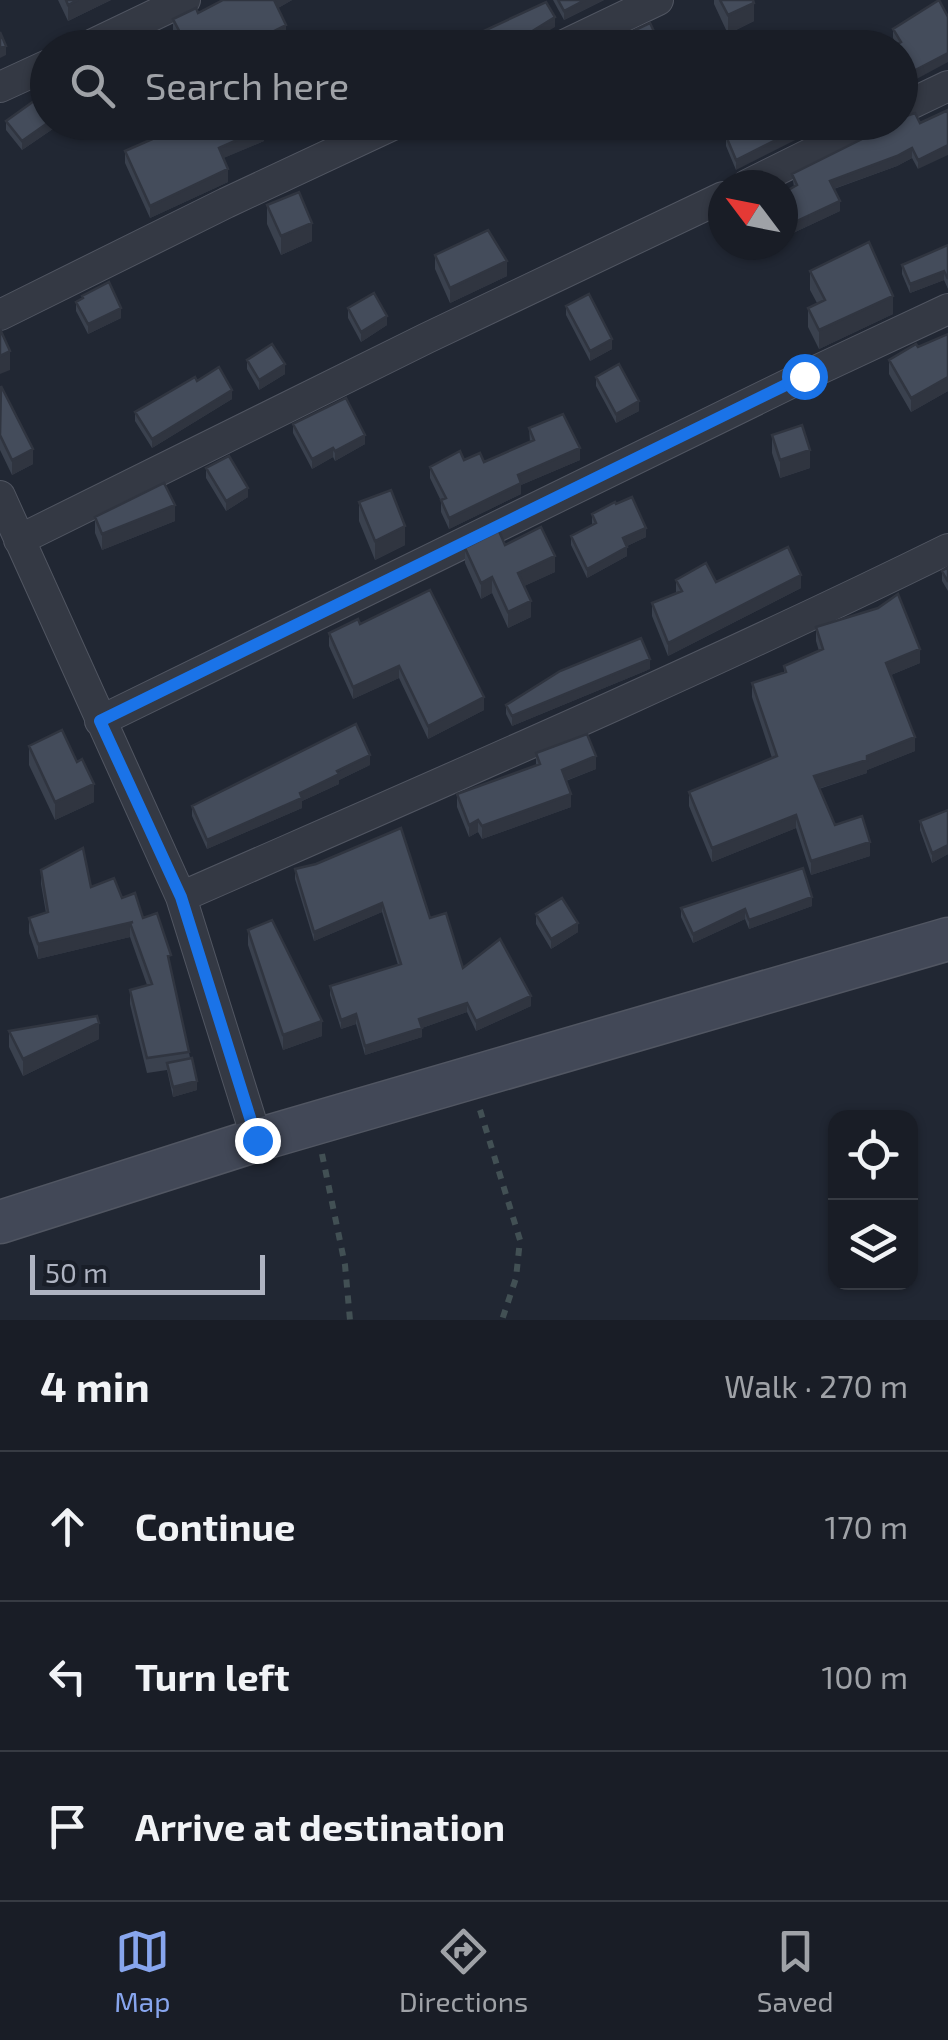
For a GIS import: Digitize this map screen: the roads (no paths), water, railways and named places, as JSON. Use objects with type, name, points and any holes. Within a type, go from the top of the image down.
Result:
[{"type":"main road","points":[[0,1222],[257,1140],[948,939]]},
{"type":"street","points":[[122,30],[185,0]]},
{"type":"street","points":[[596,30],[658,0]]},
{"type":"street","points":[[0,88],[30,74]]},
{"type":"street","points":[[918,100],[948,86]]},
{"type":"street","points":[[0,315],[361,140]]},
{"type":"street","points":[[777,170],[838,140]]},
{"type":"street","points":[[19,540],[708,204]]},
{"type":"street","points":[[100,721],[804,376],[948,310]]},
{"type":"street","points":[[0,496],[181,897],[257,1140]]},
{"type":"street","points":[[181,897],[628,701],[948,549]]}]
